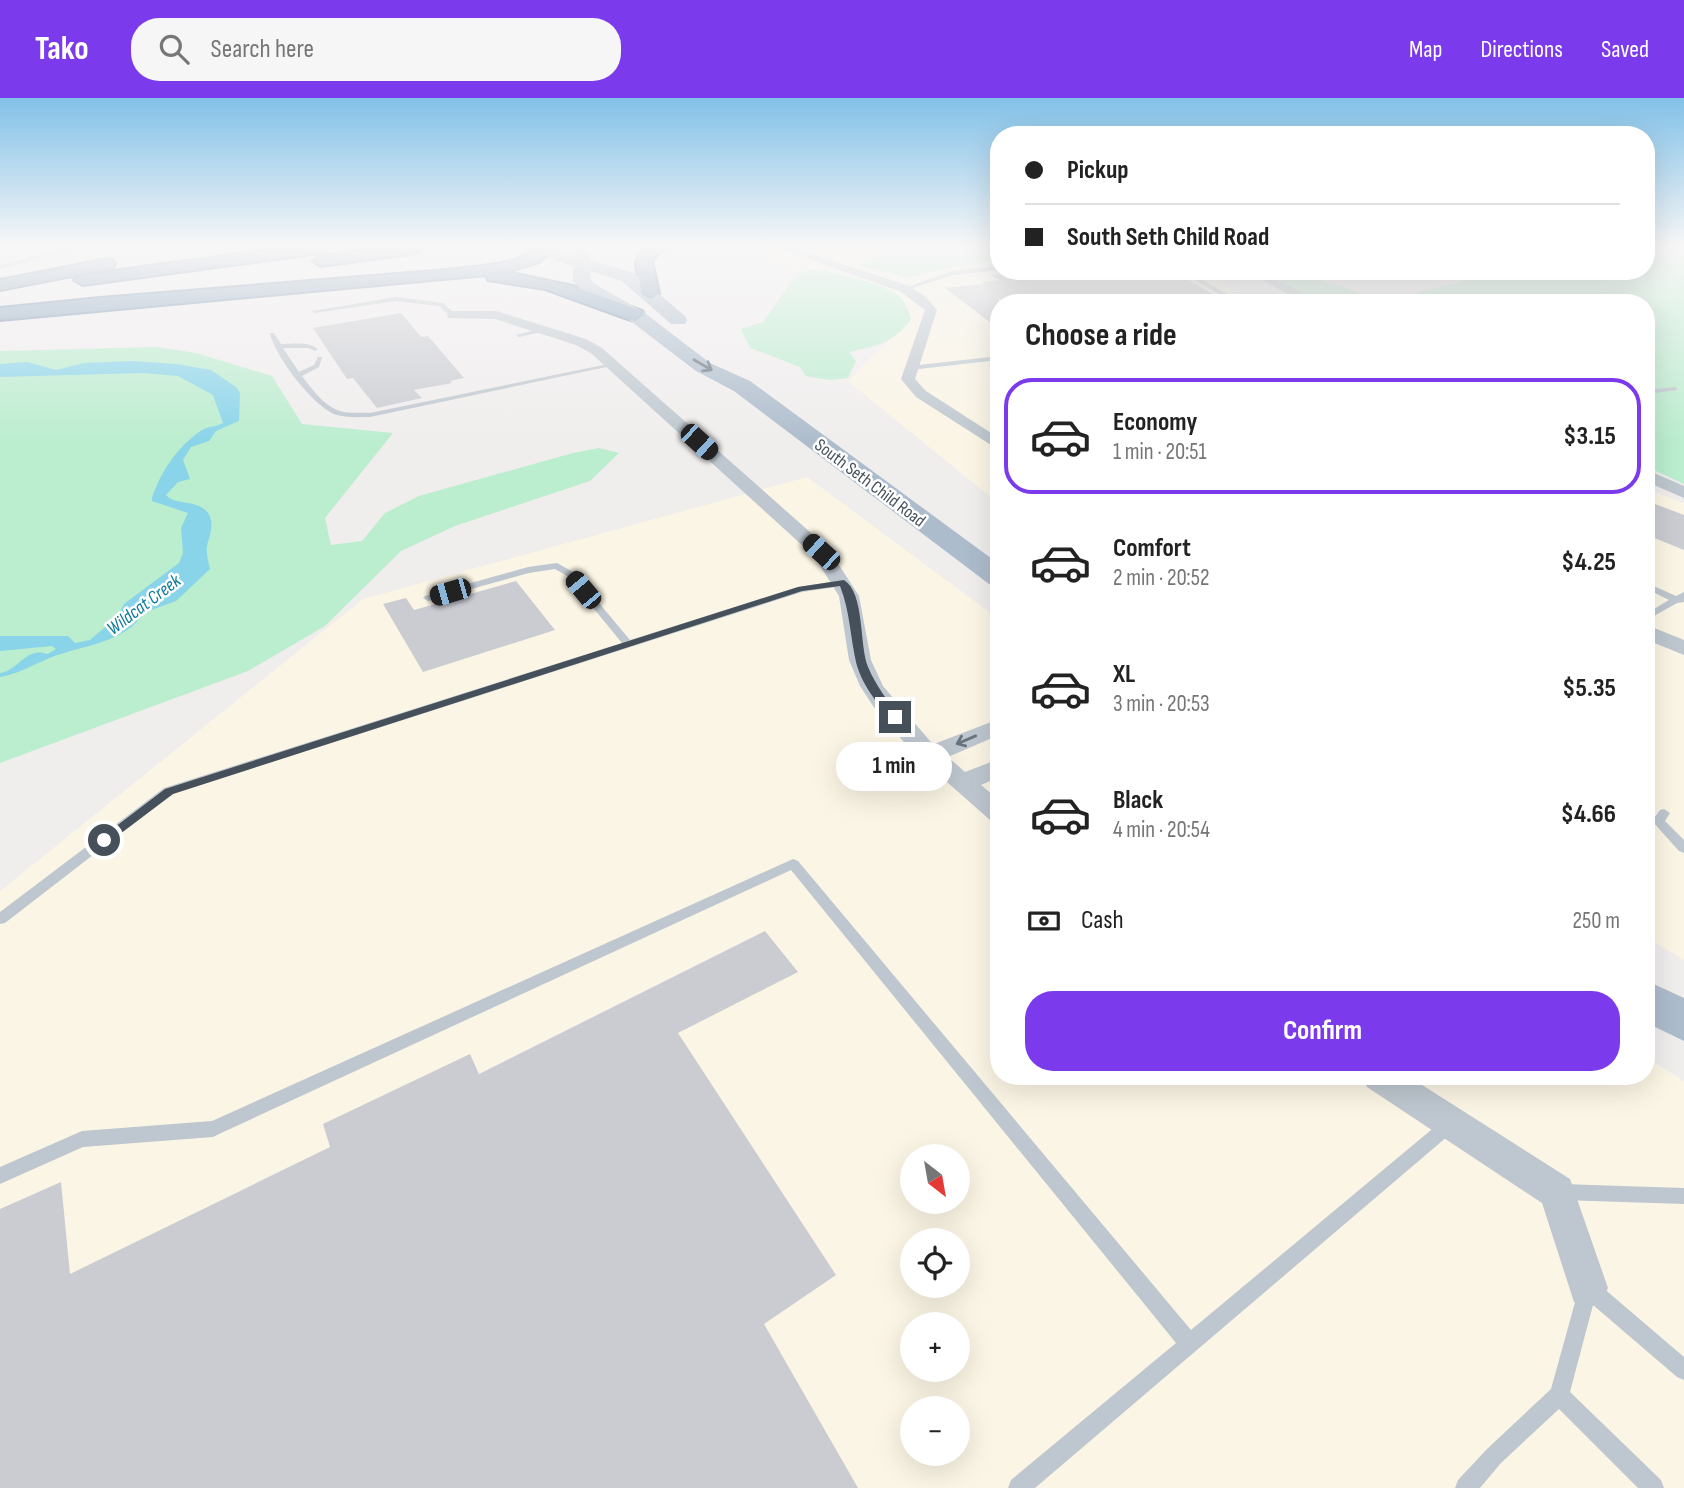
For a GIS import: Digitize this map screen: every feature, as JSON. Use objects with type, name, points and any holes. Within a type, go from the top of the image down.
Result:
[{"type":"highway","points":[[629,313],[635,315]]},
{"type":"main road","name":"South Seth Child Road","points":[[631,313],[695,361],[743,386],[990,571]]},
{"type":"main road","name":"South Seth Child Road","points":[[671,313],[726,361],[743,386]]},
{"type":"main road","points":[[1655,1005],[1684,1021]]},
{"type":"street","points":[[930,313],[908,379],[921,394],[990,439]]},
{"type":"street","points":[[453,316],[496,315],[581,342],[597,351],[821,552],[844,583],[854,609],[862,665],[881,701],[932,754],[990,806]]},
{"type":"street","points":[[1655,479],[1684,493]]},
{"type":"street","points":[[1655,635],[1684,648]]},
{"type":"street","points":[[932,754],[990,730]]},
{"type":"street","points":[[962,783],[990,771]]},
{"type":"street","points":[[1393,1085],[1557,1192],[1588,1288]]},
{"type":"lane","points":[[450,313],[453,316]]},
{"type":"lane","points":[[519,335],[544,330]]},
{"type":"lane","points":[[272,334],[298,374],[327,407],[340,414],[370,415],[613,365]]},
{"type":"lane","points":[[279,346],[310,346],[315,349]]},
{"type":"lane","points":[[298,374],[317,366],[320,358]]},
{"type":"lane","points":[[911,368],[990,359]]},
{"type":"lane","points":[[1655,391],[1675,389]]},
{"type":"lane","points":[[428,598],[528,570],[557,566],[570,575],[628,644]]},
{"type":"lane","points":[[0,919],[169,791],[801,589],[844,583]]},
{"type":"lane","points":[[1655,589],[1682,599]]},
{"type":"lane","points":[[1655,613],[1682,599]]},
{"type":"lane","points":[[1664,813],[1658,821],[1684,848]]},
{"type":"lane","points":[[0,1175],[82,1139],[213,1129],[793,864],[1191,1344]]},
{"type":"lane","points":[[1019,1488],[1452,1122]]},
{"type":"lane","points":[[1557,1192],[1684,1196]]},
{"type":"lane","points":[[1466,1488],[1494,1456],[1559,1395],[1588,1288],[1684,1370]]},
{"type":"lane","points":[[1559,1395],[1653,1488]]},
{"type":"shaded area","points":[[895,313],[990,313],[990,497],[848,381],[905,324]]},
{"type":"shaded area","points":[[807,477],[990,612],[990,1085],[1655,1085],[1655,1063],[1684,1081],[1684,1488],[0,1488],[0,891],[363,599]]},
{"type":"shaded area","points":[[1655,492],[1684,503],[1684,960],[1655,943]]},
{"type":"green space","points":[[769,313],[909,313],[911,320],[891,339],[849,352],[856,361],[848,378],[829,380],[806,376],[800,367],[750,348],[741,329],[763,322]]},
{"type":"green space","points":[[1655,313],[1684,313],[1684,484],[1655,471]]},
{"type":"green space","points":[[156,347],[196,353],[272,376],[302,424],[393,433],[325,518],[331,545],[362,541],[385,513],[419,496],[573,453],[599,448],[619,453],[590,481],[455,526],[401,551],[325,626],[248,671],[0,763],[0,351]]},
{"type":"water","name":"Wildcat Creek","points":[[131,361],[211,370],[236,387],[240,393],[239,421],[216,431],[209,441],[191,447],[183,460],[190,479],[178,482],[166,495],[207,511],[211,520],[207,545],[210,569],[176,601],[143,613],[136,623],[115,637],[0,677],[0,673],[34,653],[48,654],[56,649],[52,646],[0,651],[0,636],[68,636],[75,643],[90,640],[117,617],[124,604],[179,563],[183,553],[181,528],[188,513],[152,501],[152,498],[160,478],[178,451],[202,430],[223,423],[213,395],[178,376],[143,373],[0,377],[0,364],[27,362],[56,370],[84,363]]},
{"type":"building","points":[[401,313],[421,337],[428,336],[464,378],[414,390],[422,398],[377,408],[353,378],[347,379],[313,328]]},
{"type":"building","points":[[978,313],[990,313],[990,322]]},
{"type":"building","points":[[1655,504],[1684,515],[1684,550],[1655,538]]},
{"type":"building","points":[[516,581],[555,630],[423,672],[383,604],[406,598],[414,610]]},
{"type":"building","points":[[765,931],[798,972],[678,1033],[836,1275],[764,1324],[858,1488],[0,1488],[0,1209],[61,1182],[70,1274],[330,1147],[323,1124],[470,1054],[479,1074]]},
{"type":"route","points":[[104,840],[169,791],[801,589],[844,583],[854,609],[862,665],[881,701],[895,717]]}]
